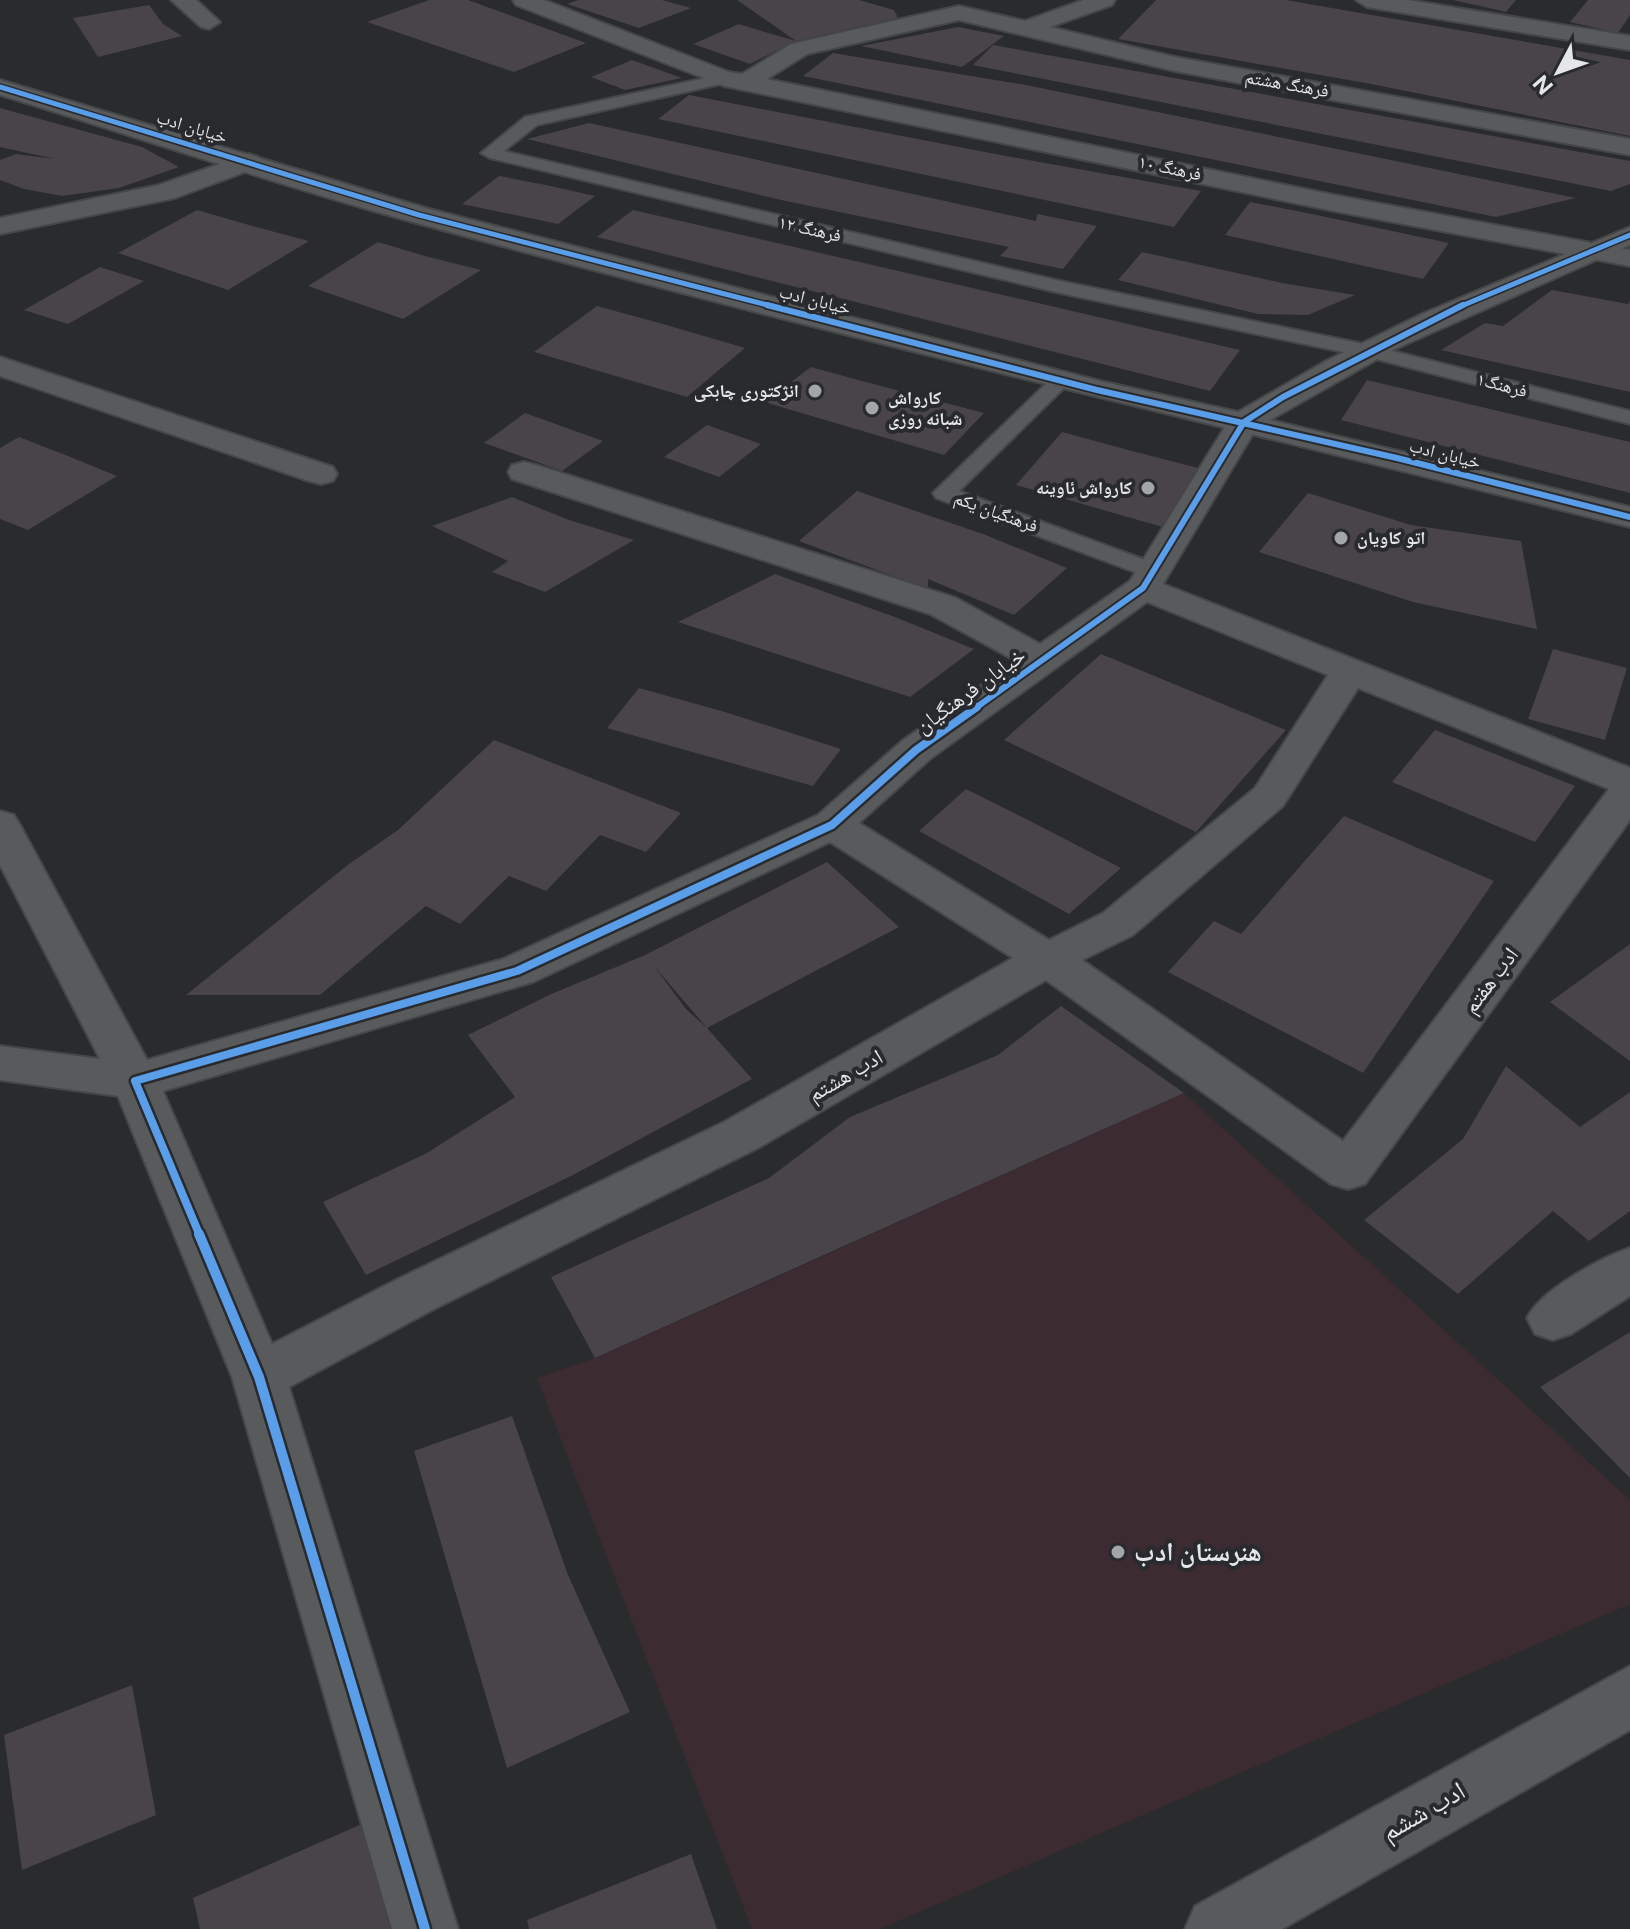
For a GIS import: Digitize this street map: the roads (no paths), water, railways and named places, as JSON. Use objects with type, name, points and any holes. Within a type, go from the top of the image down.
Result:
[{"type":"street","points":[[182,0],[209,22]]},
{"type":"street","points":[[906,2],[1026,28],[1104,0]]},
{"type":"street","points":[[1367,0],[1630,43]]},
{"type":"street","name":"فرهنگ ۱۰","points":[[538,2],[735,81],[1334,203],[1630,258]]},
{"type":"street","points":[[735,81],[799,49],[941,9]]},
{"type":"street","name":"فرهنگ هشتم","points":[[1026,28],[1110,50],[1630,147]]},
{"type":"street","name":"خیابان ادب","points":[[0,87],[419,215],[1062,379],[1630,517]]},
{"type":"street","points":[[0,226],[166,192],[249,162]]},
{"type":"street","points":[[1244,422],[1283,397],[1490,291],[1630,235]]},
{"type":"street","points":[[0,366],[321,474]]},
{"type":"street","name":"خیابان فرهنگیان","points":[[135,1081],[517,971],[832,825],[916,750],[1150,580],[1244,422]]},
{"type":"street","points":[[524,472],[943,606],[1042,660]]},
{"type":"street","points":[[1150,580],[1350,670],[1630,783]]},
{"type":"street","name":"ادب هشتم","points":[[259,1377],[416,1294],[741,1135],[1047,959],[1118,924],[1269,797],[1350,670]]},
{"type":"street","name":"ادب هفتم","points":[[1047,959],[1348,1170],[1600,834],[1630,789]]},
{"type":"street","points":[[0,825],[135,1081],[259,1377],[425,1929]]},
{"type":"street","points":[[832,825],[1047,959]]},
{"type":"street","points":[[0,1063],[135,1081]]},
{"type":"street","points":[[1553,1318],[1630,1269]]},
{"type":"street","name":"ادب ششم","points":[[1240,1923],[1624,1709]]},
{"type":"lane","name":"فرهنگ ۱۲","points":[[735,81],[531,121],[490,153],[1060,287],[1373,352]]},
{"type":"lane","name":"فرهنگ۱","points":[[1373,352],[1630,418]]},
{"type":"lane","name":"فرهنگیان یکم","points":[[1062,379],[944,493],[1150,580]]},
{"type":"place","name":"انژکتوری چابکی","points":[[815,391]]},
{"type":"place","name":"کارواش شبانه روزی","points":[[872,408]]},
{"type":"place","name":"کارواش ئاوینه","points":[[1148,488]]},
{"type":"place","name":"اتو کاویان","points":[[1341,538]]},
{"type":"place","name":"هنرستان ادب","points":[[1118,1552]]}]
